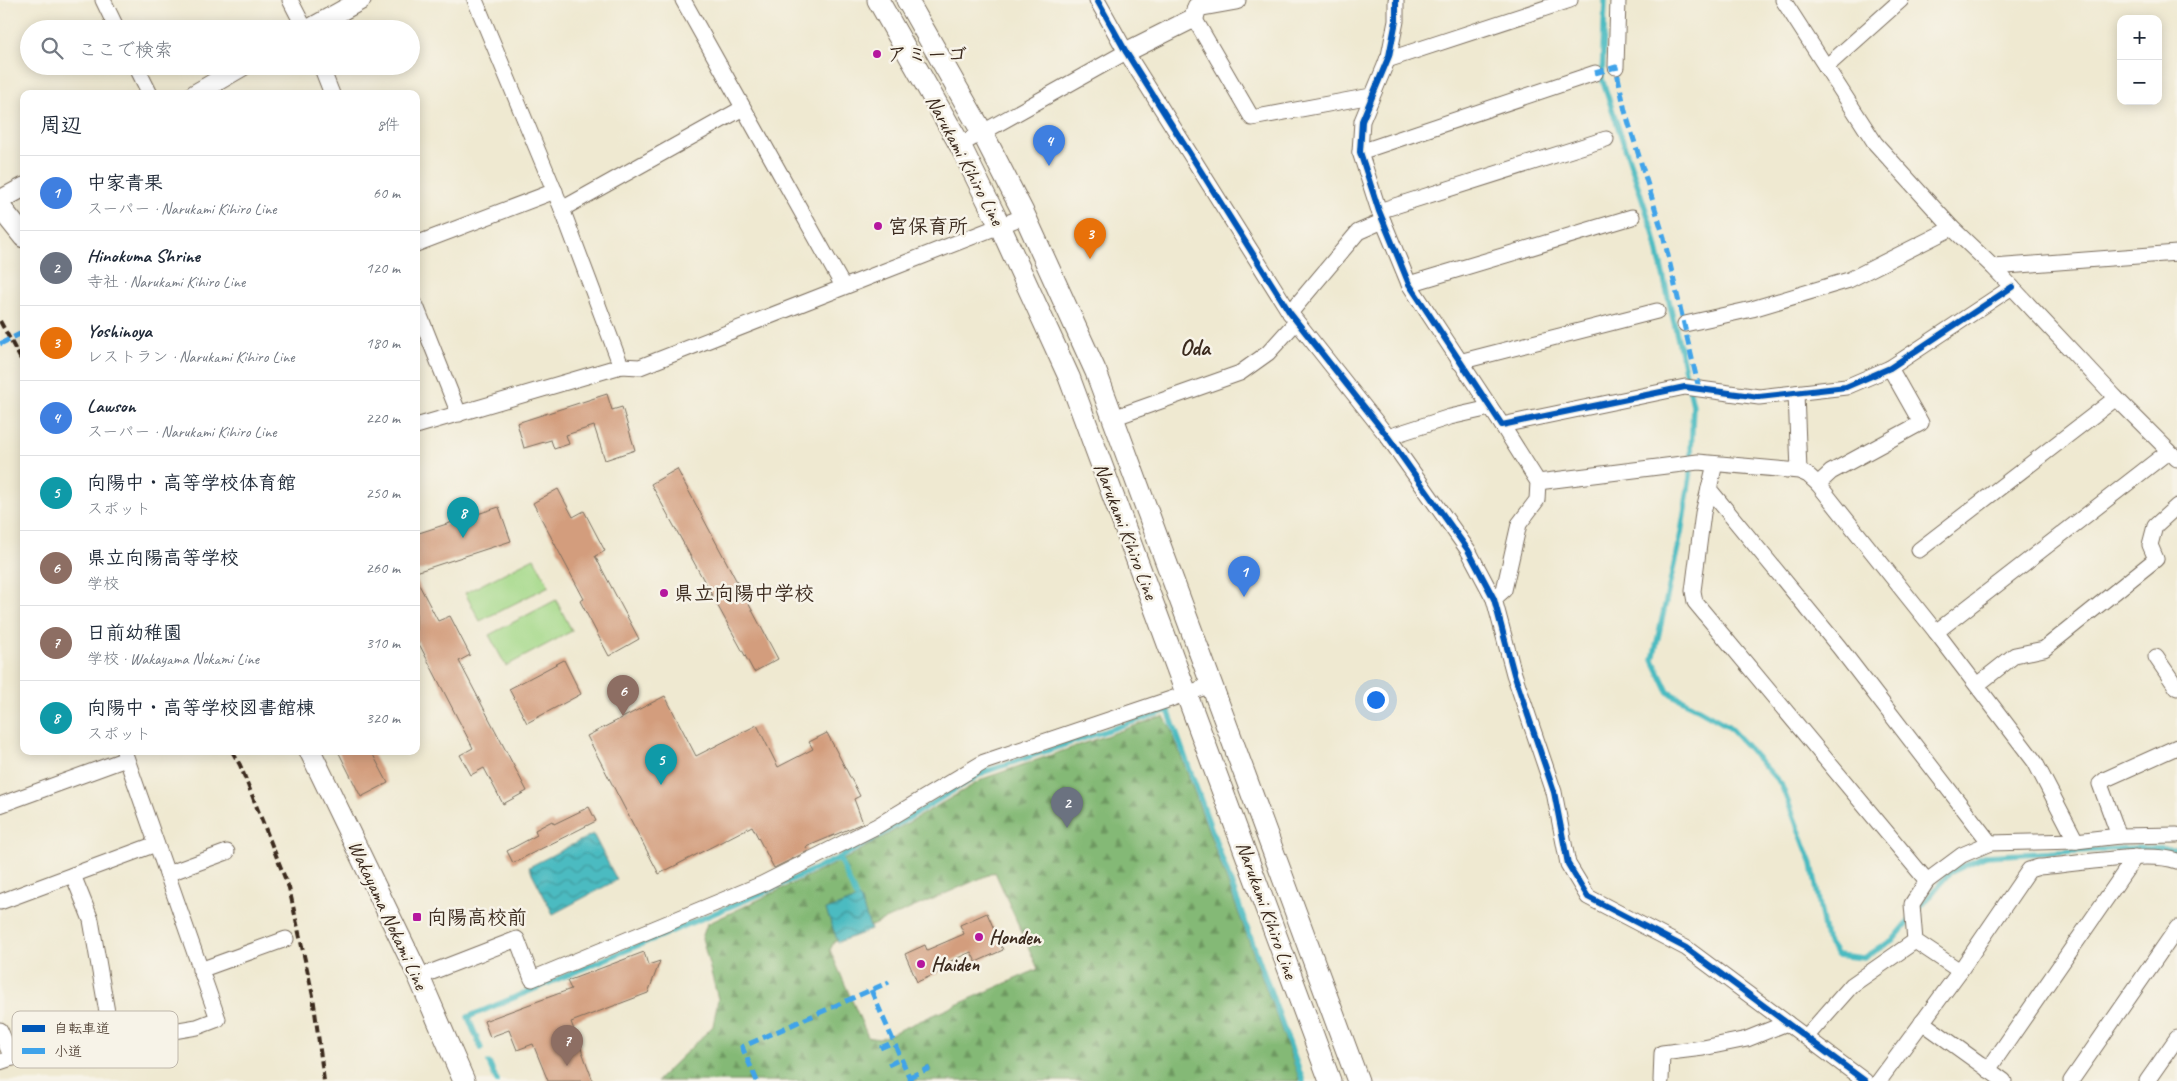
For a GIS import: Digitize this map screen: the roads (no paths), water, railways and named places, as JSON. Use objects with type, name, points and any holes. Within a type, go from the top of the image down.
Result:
[{"type":"main road","name":"Narukami Kihiro Line","points":[[878,0],[960,145],[1000,226],[1069,377],[1330,1081]]},
{"type":"main road","name":"Narukami Kihiro Line","points":[[908,0],[982,132],[1025,216],[1096,372],[1358,1081]]},
{"type":"main road","points":[[0,208],[20,232]]},
{"type":"main road","name":"Wakayama Nokami Line","points":[[312,755],[418,977],[464,1081]]},
{"type":"street","points":[[103,0],[113,20]]},
{"type":"street","points":[[290,0],[302,20]]},
{"type":"street","points":[[324,20],[361,0]]},
{"type":"street","points":[[475,0],[555,190],[621,366]]},
{"type":"street","points":[[683,0],[843,286]]},
{"type":"street","points":[[1097,0],[1126,52],[1293,318],[1388,437],[1468,550],[1494,599],[1514,674],[1554,792],[1568,864],[1588,897],[1686,948],[1865,1081]]},
{"type":"street","points":[[1236,0],[1197,7],[1194,18],[1252,118],[1371,96]]},
{"type":"street","points":[[1396,0],[1396,21],[1387,60],[1362,121],[1360,152],[1381,216],[1410,284],[1538,482],[1537,500],[1520,524],[1504,590],[1494,599]]},
{"type":"street","points":[[1387,60],[1570,0]]},
{"type":"street","points":[[1616,68],[1618,0]]},
{"type":"street","points":[[1783,0],[1875,143],[1952,228],[1993,267],[2116,398],[2173,455],[1936,632]]},
{"type":"street","points":[[1826,67],[1901,0]]},
{"type":"street","points":[[960,145],[1126,52],[1194,18]]},
{"type":"street","points":[[1360,152],[1595,73]]},
{"type":"street","points":[[140,75],[148,90]]},
{"type":"street","points":[[202,90],[228,75]]},
{"type":"street","points":[[325,75],[330,90]]},
{"type":"street","points":[[562,208],[743,108]]},
{"type":"street","points":[[1113,418],[1240,373],[1268,353],[1358,232],[1381,216],[1606,138]]},
{"type":"street","points":[[0,200],[20,189]]},
{"type":"street","points":[[420,242],[555,190]]},
{"type":"street","points":[[420,425],[621,366],[640,366],[1025,216]]},
{"type":"street","points":[[1410,284],[1632,217]]},
{"type":"street","points":[[1685,324],[1752,309],[1849,280],[1952,228]]},
{"type":"street","points":[[1993,267],[2177,253]]},
{"type":"street","points":[[1502,425],[1685,387],[1759,397],[1846,387],[1890,368],[2012,287]]},
{"type":"street","points":[[1459,362],[1657,310]]},
{"type":"street","points":[[420,316],[460,414]]},
{"type":"street","points":[[1818,484],[1831,472],[1922,423],[1890,368]]},
{"type":"street","points":[[1796,393],[1799,471]]},
{"type":"street","points":[[1919,550],[2116,398]]},
{"type":"street","points":[[1388,437],[1450,417],[1490,408]]},
{"type":"street","points":[[1538,482],[1698,462],[1799,471],[1808,475],[1818,484],[1936,632],[2035,762],[2076,841]]},
{"type":"street","points":[[1715,464],[1703,513],[1693,591],[1695,602],[1927,881]]},
{"type":"street","points":[[1709,489],[1839,647],[1990,843]]},
{"type":"street","points":[[1977,685],[2015,655],[2044,649],[2156,559],[2150,545],[2155,526],[2177,506]]},
{"type":"street","points":[[2156,657],[2177,688]]},
{"type":"street","points":[[418,977],[517,939],[532,979],[762,884],[877,826],[984,762],[1212,685]]},
{"type":"street","points":[[2119,836],[2100,784],[2106,779],[2177,747]]},
{"type":"street","points":[[0,804],[125,755],[218,1019],[197,1027],[178,1030]]},
{"type":"street","points":[[1915,941],[1912,904],[1927,881],[1962,855],[1990,843],[2076,841],[2119,836],[2177,835]]},
{"type":"street","points":[[0,902],[156,844]]},
{"type":"street","points":[[167,874],[227,852]]},
{"type":"street","points":[[1988,1070],[2135,857]]},
{"type":"street","points":[[1879,1081],[1960,970],[2029,870],[2039,867],[2135,857],[2170,858],[2177,861]]},
{"type":"street","points":[[73,875],[91,920],[107,1011]]},
{"type":"street","points":[[2071,1081],[2177,928]]},
{"type":"street","points":[[200,970],[286,939]]},
{"type":"street","points":[[1915,941],[1960,970]]},
{"type":"street","points":[[1806,1037],[1852,985],[1915,941]]},
{"type":"street","points":[[1661,1081],[1662,1053],[1703,1048],[1747,1039],[1787,1022]]},
{"type":"street","points":[[1922,1022],[2004,1081]]},
{"type":"street","points":[[0,1030],[6,1060]]},
{"type":"street","points":[[2147,1081],[2177,1038]]},
{"type":"water","points":[[593,834],[617,880],[553,914],[529,867]]},
{"type":"water","points":[[860,898],[871,930],[838,942],[826,910]]},
{"type":"waterway","points":[[1605,0],[1602,79],[1653,231],[1693,405],[1690,477],[1681,533],[1653,660],[1668,692],[1728,726],[1781,784],[1812,864],[1826,939],[1837,955],[1864,958],[1894,939],[1949,873],[1986,856],[2132,848],[2177,849]]},
{"type":"waterway","points":[[839,858],[984,772],[1168,710],[1303,1081]]},
{"type":"waterway","points":[[481,1048],[468,1017],[760,894],[839,858],[856,897]]},
{"type":"waterway","points":[[489,1063],[497,1081]]},
{"type":"railway","points":[[0,321],[20,358]]},
{"type":"railway","points":[[234,755],[289,888],[313,996],[324,1081]]},
{"type":"place","name":"アミーゴ","points":[[877,54]]},
{"type":"place","name":"Lawson","points":[[1049,166]]},
{"type":"place","name":"宮保育所","points":[[878,226]]},
{"type":"place","name":"Yoshinoya","points":[[1090,259]]},
{"type":"place","name":"向陽中・高等学校図書館棟","points":[[463,538]]},
{"type":"place","name":"県立向陽中学校","points":[[664,593]]},
{"type":"place","name":"中家青果","points":[[1244,597]]},
{"type":"place","name":"県立向陽高等学校","points":[[623,716]]},
{"type":"place","name":"向陽中・高等学校体育館","points":[[661,785]]},
{"type":"place","name":"Hinokuma Shrine","points":[[1067,828]]},
{"type":"place","name":"向陽高校前","points":[[417,917]]},
{"type":"place","name":"Honden","points":[[979,937]]},
{"type":"place","name":"Haiden","points":[[921,964]]},
{"type":"place","name":"日前幼稚園","points":[[567,1066]]},
{"type":"district","name":"Oda","points":[[1195,348]]}]
